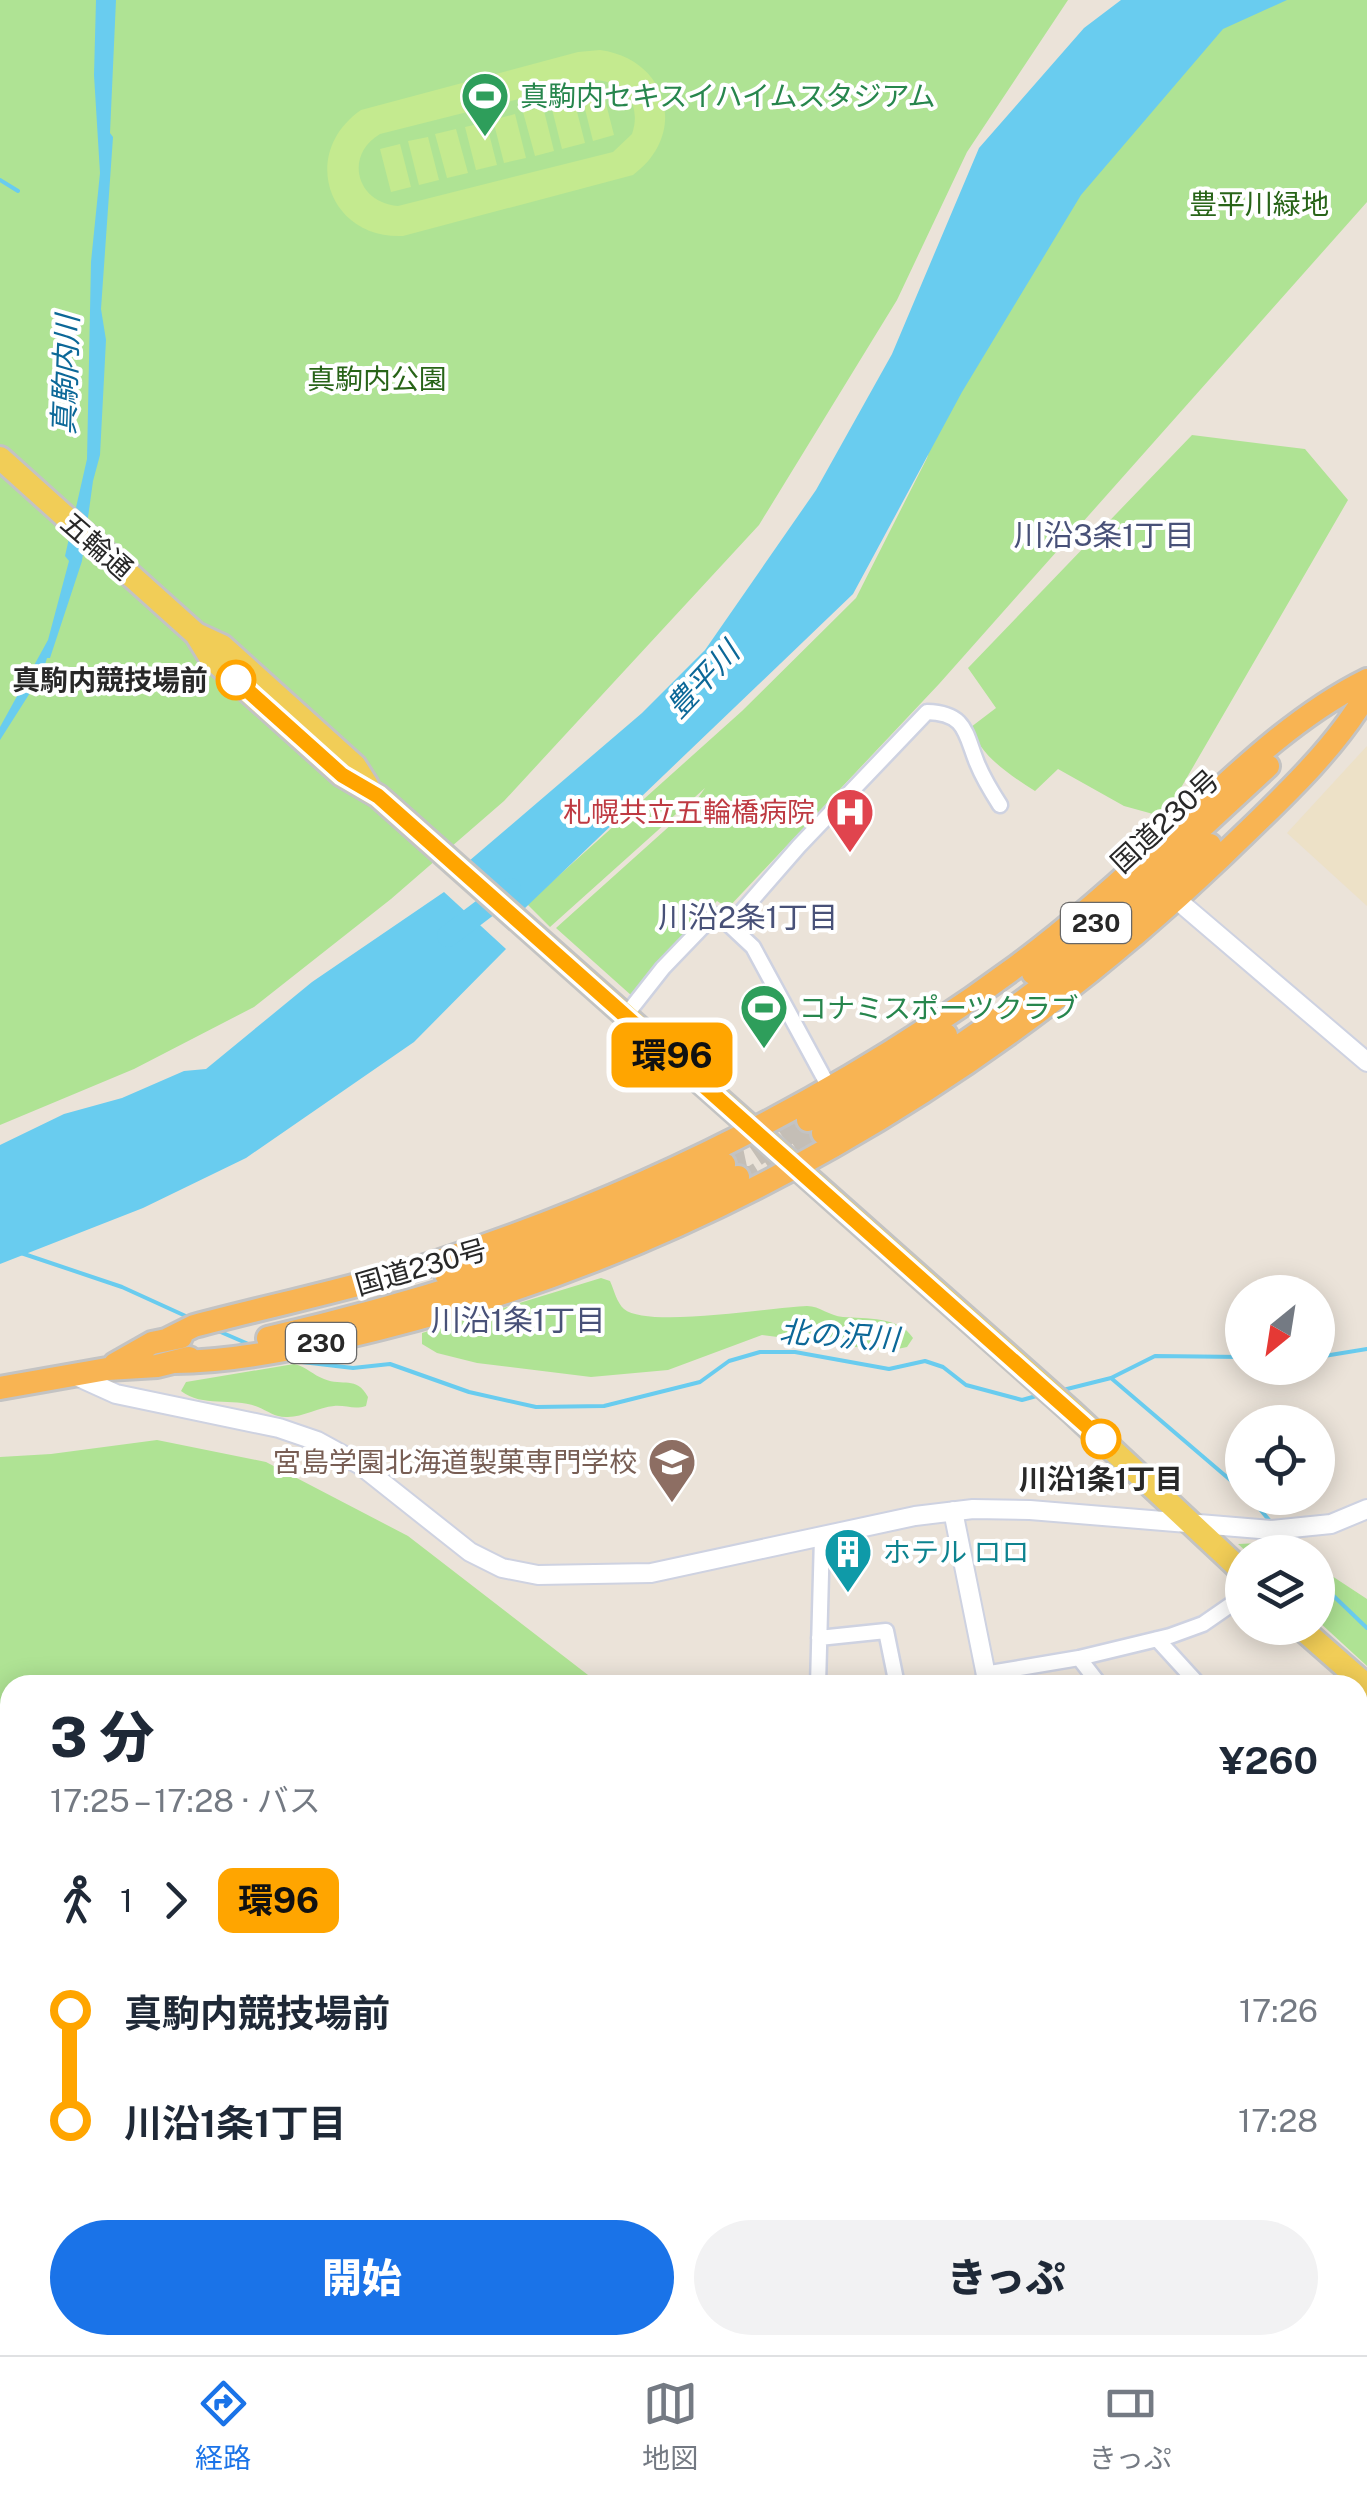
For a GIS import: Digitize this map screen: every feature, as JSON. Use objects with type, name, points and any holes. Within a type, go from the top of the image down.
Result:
[{"type":"highway","points":[[793,1167],[918,1096],[1076,985],[1176,900],[1262,817],[1352,719],[1365,688]]},
{"type":"highway","points":[[178,1336],[194,1326],[424,1266],[544,1224],[652,1179],[830,1090],[954,1012],[1029,957],[1140,863],[1232,777],[1332,697],[1365,688]]},
{"type":"highway","name":"国道230号","points":[[816,1126],[937,1064],[1109,936],[1326,735],[1365,688]]},
{"type":"highway","name":"230","points":[[224,1353],[312,1345],[408,1321],[580,1266],[690,1219],[793,1167]]},
{"type":"highway","name":"国道230号","points":[[0,1388],[107,1368],[224,1353],[380,1312],[545,1260],[639,1223],[731,1171],[550,1239],[418,1282],[152,1343],[107,1368]]},
{"type":"main road","name":"五輪通","points":[[0,458],[196,634],[222,646],[355,766],[368,788],[617,1007]]},
{"type":"main road","points":[[617,1007],[1072,1412],[1225,1555]]},
{"type":"main road","points":[[1320,1645],[1354,1675]]},
{"type":"street","points":[[730,925],[927,712],[951,716],[962,724],[1000,805]]},
{"type":"street","points":[[1176,900],[1367,1062]]},
{"type":"street","points":[[617,1007],[663,968],[714,915],[753,948],[830,1090]]},
{"type":"street","points":[[74,1374],[116,1394],[278,1428],[317,1441],[359,1464],[470,1552],[502,1568],[552,1576],[650,1573],[953,1511],[1006,1508],[1233,1528],[1290,1528],[1331,1524],[1367,1509]]},
{"type":"street","points":[[953,1511],[985,1675]]},
{"type":"street","points":[[818,1675],[822,1537]]},
{"type":"street","points":[[1007,1675],[1157,1639],[1203,1624],[1225,1609]]},
{"type":"street","points":[[819,1638],[886,1631],[895,1675]]},
{"type":"street","points":[[1157,1639],[1190,1675]]},
{"type":"street","points":[[1079,1658],[1092,1675]]},
{"type":"shaded area","points":[[1367,746],[1367,906],[1287,833]]},
{"type":"green space","name":"真駒内公園","points":[[0,0],[1068,0],[967,152],[897,300],[759,525],[504,801],[391,899],[254,1007],[134,1069],[0,1125]]},
{"type":"green space","name":"豊平川緑地","points":[[1246,0],[1367,0],[1367,202],[939,684],[728,908],[717,901],[666,953],[632,996],[556,928],[693,805],[705,788],[550,927],[527,904],[742,711],[856,598],[927,458],[968,329],[1033,200]]},
{"type":"green space","points":[[600,50],[623,56],[642,68],[663,100],[665,120],[661,139],[633,175],[403,236],[377,233],[356,224],[340,209],[327,170],[331,148],[342,128],[361,110],[578,52]],"holes":[[[594,80],[605,81],[628,96],[635,113],[632,134],[613,152],[398,206],[384,203],[364,187],[359,165],[362,154],[380,134]]]},
{"type":"green space","points":[[603,92],[614,135],[593,141],[582,97]]},
{"type":"green space","points":[[574,100],[585,143],[562,149],[551,105]]},
{"type":"green space","points":[[543,107],[554,151],[535,156],[523,112]]},
{"type":"green space","points":[[515,114],[526,158],[504,163],[493,120]]},
{"type":"green space","points":[[486,122],[497,165],[476,170],[465,127]]},
{"type":"green space","points":[[456,129],[468,173],[447,178],[435,134]]},
{"type":"green space","points":[[428,137],[439,180],[419,185],[408,141]]},
{"type":"green space","points":[[400,144],[411,187],[391,192],[380,149]]},
{"type":"green space","points":[[1192,435],[1305,449],[1348,500],[1164,817],[1124,806],[1058,769],[1035,791],[997,764],[975,737],[971,727],[996,708],[968,668]]},
{"type":"green space","points":[[601,1278],[610,1281],[624,1309],[637,1315],[683,1317],[807,1306],[838,1316],[891,1322],[913,1338],[907,1347],[888,1351],[762,1335],[668,1370],[591,1377],[477,1363],[437,1353],[422,1344],[422,1333]]},
{"type":"green space","points":[[294,1364],[324,1379],[359,1386],[368,1397],[366,1406],[334,1406],[284,1417],[249,1404],[199,1399],[181,1391],[186,1382]]},
{"type":"green space","points":[[157,1440],[266,1462],[408,1536],[588,1675],[0,1675],[0,1457]]},
{"type":"green space","points":[[1335,1578],[1367,1599],[1367,1666],[1335,1637]]},
{"type":"water","points":[[96,0],[116,0],[110,133],[113,137],[101,309],[106,340],[100,455],[82,561],[50,658],[0,740],[0,727],[48,640],[69,561],[65,556],[87,459],[91,262],[100,173],[94,75]]},
{"type":"water","points":[[1121,0],[1287,0],[1223,29],[1081,195],[962,392],[853,594],[523,910],[469,861],[642,713],[705,650],[816,490],[892,354],[979,148],[1084,28]]},
{"type":"water","points":[[444,892],[506,949],[414,1042],[246,1158],[143,1208],[0,1264],[0,1145],[64,1114],[122,1098],[184,1071],[206,1069],[312,982]]},
{"type":"waterway","points":[[0,180],[18,191]]},
{"type":"waterway","name":"豊平川","points":[[448,936],[510,889]]},
{"type":"waterway","name":"北の沢川","points":[[21,1253],[122,1287],[190,1318]]},
{"type":"waterway","name":"北の沢川","points":[[216,1330],[253,1346]]},
{"type":"waterway","points":[[1335,1354],[1367,1349]]},
{"type":"waterway","name":"北の沢川","points":[[285,1360],[353,1368],[390,1364],[469,1392],[536,1407],[604,1406],[700,1382],[729,1361],[760,1352],[795,1352],[889,1369],[925,1361],[943,1367],[966,1385],[1022,1400],[1040,1395]]},
{"type":"waterway","points":[[1059,1391],[1111,1378],[1155,1356],[1225,1357]]},
{"type":"waterway","name":"北の沢川","points":[[1111,1378],[1225,1475]]},
{"type":"waterway","name":"北の沢川","points":[[1265,1515],[1273,1525]]},
{"type":"waterway","name":"北の沢川","points":[[1335,1597],[1367,1628]]},
{"type":"tunnel","points":[[724,1164],[752,1158],[808,1120]]},
{"type":"tunnel","points":[[738,1177],[752,1177],[823,1133]]},
{"type":"bus line","name":"環96","points":[[236,680],[342,775],[378,796],[702,1080],[815,1187],[1101,1439]]},
{"type":"place","name":"真駒内セキスイハイムスタジアム","points":[[485,138]]},
{"type":"place","name":"真駒内競技場前","points":[[236,680]]},
{"type":"place","name":"札幌共立五輪橋病院","points":[[850,854]]},
{"type":"place","name":"コナミスポーツクラブ","points":[[764,1050]]},
{"type":"place","name":"川沿1条1丁目","points":[[1101,1439]]},
{"type":"place","name":"宮島学園北海道製菓専門学校","points":[[672,1504]]},
{"type":"place","name":"ホテル ロロ","points":[[848,1594]]},
{"type":"district","name":"川沿3条1丁目","points":[[1104,536]]},
{"type":"district","name":"川沿2条1丁目","points":[[748,918]]},
{"type":"district","name":"川沿1条1丁目","points":[[518,1321]]},
{"type":"water label","name":"真駒内川","points":[[66,375]]}]
